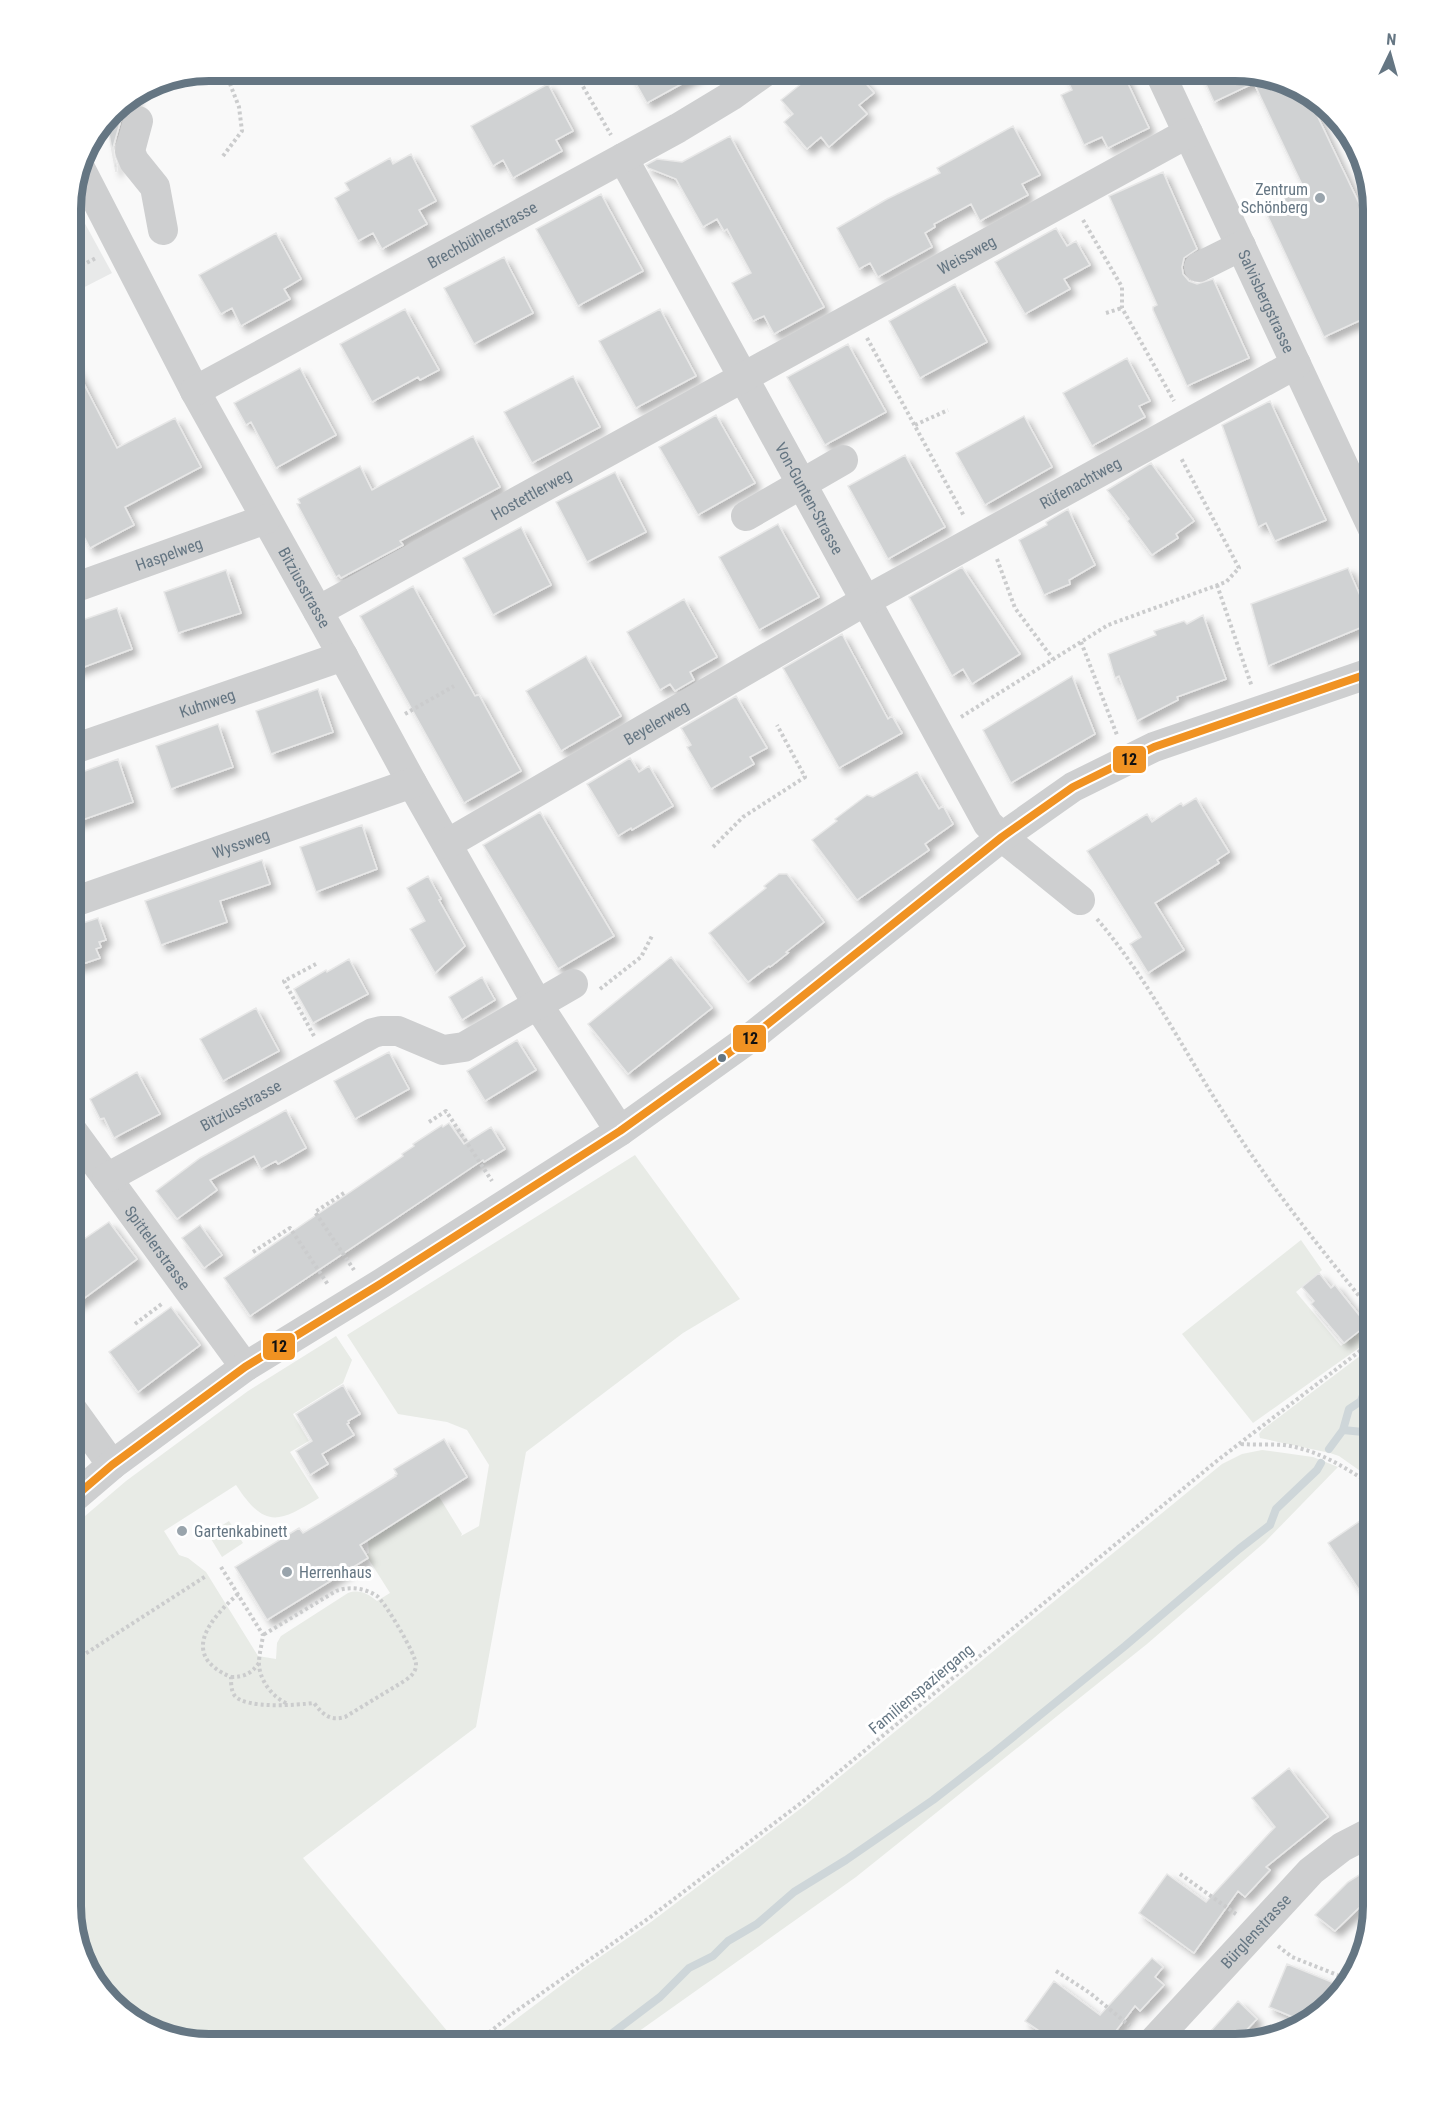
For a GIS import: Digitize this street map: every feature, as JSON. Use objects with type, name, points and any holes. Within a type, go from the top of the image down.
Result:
[{"type":"street","name":"Brechbühlerstrasse","points":[[195,391],[618,149],[706,111],[751,81]]},
{"type":"street","name":"Salvisbergstrasse","points":[[1164,81],[1363,506]]},
{"type":"street","points":[[115,255],[167,228],[155,187],[130,151],[138,121]]},
{"type":"street","name":"Weissweg","points":[[743,378],[1188,134]]},
{"type":"street","name":"Von-Gunten-Strasse","points":[[618,149],[988,824],[1080,900]]},
{"type":"street","name":"Bitziusstrasse","points":[[84,179],[115,255],[195,391],[412,783],[538,1005],[620,1131]]},
{"type":"street","points":[[1198,267],[1241,246]]},
{"type":"street","name":"Rüfenachtweg","points":[[865,601],[1296,364]]},
{"type":"street","name":"Hostettlerweg","points":[[318,611],[743,378]]},
{"type":"street","points":[[746,516],[843,460]]},
{"type":"street","name":"Haspelweg","points":[[81,585],[266,519]]},
{"type":"street","name":"Beyelerweg","points":[[447,844],[865,601]]},
{"type":"street","name":"Kuhnweg","points":[[81,747],[343,656]]},
{"type":"street","points":[[81,1491],[112,1465],[245,1367],[620,1131],[754,1035],[1002,837],[1073,787],[1143,752],[1363,676]]},
{"type":"street","name":"Wyssweg","points":[[81,899],[412,783]]},
{"type":"street","points":[[538,1005],[582,990]]},
{"type":"street","name":"Bitziusstrasse","points":[[107,1178],[367,1036],[381,1031],[398,1031],[443,1050],[464,1047],[538,1005]]},
{"type":"street","name":"Spittelerstrasse","points":[[81,1143],[245,1367]]},
{"type":"street","points":[[81,1422],[112,1465]]},
{"type":"street","name":"Bürglenstrasse","points":[[1149,2034],[1264,1935],[1321,1862],[1342,1847],[1363,1837]]},
{"type":"path","points":[[223,156],[242,131],[238,107],[229,81]]},
{"type":"path","points":[[580,81],[618,149]]},
{"type":"path","points":[[955,720],[1108,625],[1226,582],[1239,568],[1122,308],[1122,287],[1071,198]]},
{"type":"path","points":[[81,267],[115,255]]},
{"type":"path","points":[[1106,313],[1122,308]]},
{"type":"path","points":[[855,317],[915,425],[982,536],[1015,608],[1053,660]]},
{"type":"path","points":[[915,425],[948,410]]},
{"type":"path","points":[[1217,585],[1254,693]]},
{"type":"path","points":[[1081,642],[1120,742]]},
{"type":"path","points":[[396,718],[454,686]]},
{"type":"path","points":[[713,847],[743,817],[805,777],[777,725]]},
{"type":"path","points":[[1080,900],[1132,965],[1230,1123],[1277,1193],[1363,1299]]},
{"type":"path","points":[[582,990],[641,957],[653,934]]},
{"type":"path","points":[[316,964],[284,981],[326,1058]]},
{"type":"path","points":[[429,1122],[446,1111],[496,1186]]},
{"type":"path","points":[[344,1193],[315,1212],[358,1276]]},
{"type":"path","points":[[253,1252],[290,1228],[332,1291]]},
{"type":"path","points":[[135,1324],[168,1299]]},
{"type":"path","name":"Familienspaziergang","points":[[487,2034],[512,2014],[649,1918],[801,1803],[1218,1460],[1363,1349]]},
{"type":"path","points":[[1240,1444],[1282,1445],[1318,1453],[1363,1479]]},
{"type":"path","points":[[221,1567],[263,1635],[259,1662],[261,1677],[281,1701],[291,1705]]},
{"type":"path","points":[[81,1656],[206,1576]]},
{"type":"path","points":[[231,1677],[231,1688],[235,1696],[244,1702],[291,1705],[314,1703],[328,1718],[336,1719],[345,1717],[410,1677],[416,1667],[414,1654],[381,1601],[369,1593],[349,1587],[336,1591],[263,1635]]},
{"type":"path","points":[[238,1594],[206,1628],[203,1640],[205,1654],[210,1664],[218,1672],[231,1677],[251,1673],[259,1662]]},
{"type":"path","points":[[1180,1874],[1292,1957],[1342,1977]]},
{"type":"path","points":[[1056,1971],[1109,2008],[1139,2034]]},
{"type":"shaded area","points":[[81,216],[112,273],[81,289]]},
{"type":"shaded area","points":[[635,1155],[740,1299],[683,1333],[526,1452],[476,1727],[303,1858],[450,2034],[201,2034],[176,2030],[145,2017],[131,2008],[107,1984],[91,1955],[82,1923],[81,1519],[126,1481],[248,1391],[336,1336],[352,1360],[343,1383],[293,1414],[309,1441],[290,1452],[319,1498],[293,1513],[273,1517],[264,1515],[255,1509],[236,1485],[164,1531],[179,1555],[188,1558],[206,1572],[258,1656],[276,1659],[277,1643],[281,1636],[348,1593],[364,1593],[377,1601],[390,1593],[366,1555],[369,1553],[368,1540],[438,1495],[462,1534],[461,1536],[479,1526],[489,1465],[467,1430],[447,1422],[398,1414],[347,1335]]},
{"type":"shaded area","points":[[1301,1240],[1322,1270],[1296,1292],[1341,1346],[1363,1328],[1363,1345],[1253,1423],[1182,1334]]},
{"type":"shaded area","points":[[1363,1354],[1363,1473],[1339,1456],[1260,1438],[1259,1434]]},
{"type":"shaded area","points":[[1262,1450],[1313,1457],[1338,1467],[1265,1542],[1147,1644],[856,1877],[635,2034],[496,2034],[584,1968],[651,1922],[804,1806],[1222,1464],[1242,1454]]},
{"type":"shaded area","points":[[229,1521],[243,1543],[222,1557],[208,1534]]},
{"type":"building","points":[[635,81],[687,81],[647,103]]},
{"type":"building","points":[[805,81],[864,81],[874,93],[859,105],[867,114],[829,147],[821,137],[807,149],[784,122],[793,114],[781,100]]},
{"type":"building","points":[[1068,81],[1127,81],[1149,128],[1108,148],[1102,137],[1084,145],[1061,95],[1072,90]]},
{"type":"building","name":"Zentrum Schönberg","points":[[1205,81],[1243,81],[1260,83],[1292,94],[1314,109],[1363,212],[1363,319],[1324,337],[1264,208],[1304,189],[1254,83],[1214,102]]},
{"type":"building","points":[[548,84],[573,131],[556,140],[562,151],[513,178],[503,160],[493,166],[471,126]]},
{"type":"building","points":[[122,116],[113,147],[116,172],[108,130]]},
{"type":"building","points":[[1013,126],[1040,175],[1022,184],[1028,195],[980,221],[971,204],[934,224],[935,227],[925,233],[932,247],[878,277],[870,263],[859,269],[837,228],[887,199],[940,173],[937,168]]},
{"type":"building","points":[[730,136],[824,307],[774,334],[764,316],[753,321],[732,283],[751,273],[727,229],[724,231],[717,219],[703,227],[676,179],[648,168],[646,165],[657,159],[682,162]]},
{"type":"building","points":[[411,154],[436,201],[419,210],[427,224],[382,249],[373,233],[358,241],[335,198],[349,190],[345,183],[390,158],[393,164]]},
{"type":"building","points":[[1163,172],[1197,249],[1184,258],[1183,274],[1189,281],[1197,284],[1213,279],[1249,358],[1187,386],[1153,310],[1153,307],[1157,305],[1109,196]]},
{"type":"building","points":[[601,194],[643,271],[578,306],[536,229]]},
{"type":"building","points":[[1056,228],[1067,246],[1076,241],[1090,265],[1064,279],[1070,289],[1025,314],[995,262]]},
{"type":"building","points":[[276,233],[301,279],[284,289],[290,299],[241,326],[232,308],[221,314],[199,275]]},
{"type":"building","points":[[504,257],[533,313],[474,344],[444,288]]},
{"type":"building","points":[[955,284],[987,342],[920,378],[889,321]]},
{"type":"building","points":[[405,309],[439,370],[420,380],[418,377],[372,402],[340,344]]},
{"type":"building","points":[[660,309],[696,376],[636,408],[599,341]]},
{"type":"building","points":[[848,344],[886,412],[825,445],[787,377]]},
{"type":"building","points":[[1127,358],[1150,401],[1139,406],[1145,417],[1092,446],[1063,393]]},
{"type":"building","points":[[300,368],[336,435],[276,468],[251,422],[246,425],[234,403]]},
{"type":"building","points":[[573,376],[600,427],[532,463],[504,412]]},
{"type":"building","points":[[81,378],[117,448],[175,418],[201,467],[125,507],[134,525],[90,548],[81,531]]},
{"type":"building","points":[[1270,401],[1326,520],[1275,541],[1266,523],[1258,527],[1222,425]]},
{"type":"building","points":[[716,415],[755,483],[698,515],[659,447]]},
{"type":"building","points":[[1024,416],[1052,467],[985,505],[956,453]]},
{"type":"building","points":[[473,436],[500,487],[400,541],[403,545],[341,578],[339,575],[336,577],[297,504],[300,503],[298,499],[360,466],[372,490]]},
{"type":"building","points":[[905,455],[945,527],[888,559],[848,486]]},
{"type":"building","points":[[1151,463],[1194,521],[1176,534],[1178,538],[1152,555],[1107,490]]},
{"type":"building","points":[[615,472],[646,532],[587,562],[556,502]]},
{"type":"building","points":[[1068,509],[1095,565],[1069,580],[1070,584],[1044,595],[1019,540],[1047,525],[1046,522]]},
{"type":"building","points":[[778,524],[819,597],[759,630],[719,557]]},
{"type":"building","points":[[521,527],[551,585],[493,615],[463,558]]},
{"type":"building","points":[[962,567],[1020,654],[972,684],[963,669],[952,676],[909,597]]},
{"type":"building","points":[[1348,568],[1363,602],[1363,627],[1268,666],[1251,604]]},
{"type":"building","points":[[226,570],[241,613],[178,633],[164,592]]},
{"type":"building","points":[[413,586],[475,696],[479,695],[521,771],[464,803],[360,616]]},
{"type":"building","points":[[684,599],[717,657],[690,672],[694,680],[675,691],[670,684],[660,690],[627,632]]},
{"type":"building","points":[[117,608],[132,649],[81,668],[81,621]]},
{"type":"building","points":[[1203,615],[1226,679],[1177,697],[1178,700],[1137,721],[1119,676],[1115,678],[1108,654],[1156,635],[1154,631],[1184,621],[1187,624]]},
{"type":"building","points":[[842,634],[888,719],[892,716],[902,733],[839,768],[783,668]]},
{"type":"building","points":[[586,656],[621,716],[561,751],[526,691]]},
{"type":"building","points":[[1072,676],[1095,734],[1011,783],[983,730]]},
{"type":"building","points":[[318,689],[333,732],[271,754],[256,711]]},
{"type":"building","points":[[736,696],[767,748],[750,757],[754,764],[711,789],[687,747],[691,745],[681,728]]},
{"type":"building","points":[[218,724],[233,767],[171,789],[156,746]]},
{"type":"building","points":[[630,758],[639,772],[649,766],[673,806],[618,836],[587,784]]},
{"type":"building","points":[[118,759],[133,802],[81,820],[81,772]]},
{"type":"building","points":[[917,772],[939,809],[943,806],[953,824],[925,844],[929,850],[857,900],[812,840],[867,795],[873,797]]},
{"type":"building","points":[[1196,798],[1229,852],[1217,860],[1219,863],[1155,903],[1184,950],[1148,973],[1130,944],[1141,937],[1087,851],[1147,814],[1152,822],[1181,803],[1183,806]]},
{"type":"building","points":[[540,812],[614,936],[558,969],[483,845]]},
{"type":"building","points":[[362,825],[377,869],[316,892],[300,847]]},
{"type":"building","points":[[262,860],[270,884],[220,901],[227,922],[161,945],[145,901]]},
{"type":"building","points":[[779,874],[787,874],[824,922],[786,952],[788,953],[748,982],[709,933],[766,888],[764,886]]},
{"type":"building","points":[[428,876],[465,946],[435,973],[410,929],[425,921],[407,888]]},
{"type":"building","points":[[98,918],[106,940],[99,942],[101,947],[96,949],[100,958],[81,965],[81,924]]},
{"type":"building","points":[[671,957],[712,1008],[628,1074],[588,1024]]},
{"type":"building","points":[[349,959],[368,994],[313,1023],[294,989]]},
{"type":"building","points":[[482,977],[495,1000],[462,1020],[449,997]]},
{"type":"building","points":[[256,1008],[279,1051],[223,1081],[200,1039]]},
{"type":"building","points":[[517,1040],[536,1070],[485,1101],[467,1071]]},
{"type":"building","points":[[389,1052],[409,1089],[355,1119],[334,1081]]},
{"type":"building","points":[[137,1072],[160,1114],[114,1138],[104,1118],[100,1119],[90,1099]]},
{"type":"building","points":[[286,1110],[306,1148],[278,1164],[276,1161],[261,1169],[254,1156],[210,1180],[217,1190],[177,1219],[156,1191],[200,1158]]},
{"type":"building","points":[[449,1123],[464,1144],[491,1127],[505,1149],[484,1162],[483,1160],[250,1316],[224,1278],[403,1156],[402,1154],[414,1146],[413,1144]]},
{"type":"building","points":[[109,1222],[137,1259],[81,1301],[81,1241]]},
{"type":"building","points":[[200,1225],[222,1255],[204,1268],[182,1238]]},
{"type":"building","points":[[1319,1273],[1331,1288],[1335,1285],[1363,1320],[1363,1328],[1344,1343],[1311,1304],[1314,1301],[1302,1287]]},
{"type":"building","points":[[171,1307],[200,1345],[138,1392],[109,1352]]},
{"type":"building","points":[[343,1385],[360,1414],[347,1424],[354,1435],[322,1454],[328,1464],[310,1475],[296,1451],[312,1441],[296,1414]]},
{"type":"building","points":[[444,1439],[467,1477],[360,1545],[368,1558],[267,1620],[235,1567],[299,1528],[303,1533],[320,1523],[396,1476],[394,1469]]},
{"type":"building","points":[[1363,1519],[1363,1596],[1328,1543]]},
{"type":"building","points":[[1289,1768],[1328,1817],[1266,1867],[1270,1870],[1245,1897],[1238,1891],[1194,1953],[1139,1913],[1167,1874],[1206,1902],[1275,1827],[1252,1798]]},
{"type":"building","points":[[1363,1872],[1363,1909],[1361,1906],[1335,1931],[1315,1915],[1348,1882]]},
{"type":"building","points":[[1152,1958],[1163,1967],[1155,1977],[1164,1985],[1140,2011],[1135,2006],[1114,2034],[1044,2034],[1025,2021],[1054,1981],[1100,2015]]},
{"type":"building","points":[[1287,1964],[1337,1984],[1313,2008],[1296,2018],[1269,2007]]},
{"type":"building","points":[[1238,2001],[1257,2019],[1243,2034],[1208,2034]]},
{"type":"waterway","points":[[1329,1449],[1343,1430],[1349,1409],[1361,1401],[1363,1396]]},
{"type":"waterway","points":[[1343,1430],[1363,1432]]},
{"type":"waterway","points":[[611,2034],[660,1997],[689,1968],[713,1956],[728,1941],[757,1924],[794,1892],[846,1860],[933,1800],[991,1755],[1270,1525],[1276,1509],[1317,1470],[1321,1463]]},
{"type":"transit line","name":"12","points":[[81,1491],[112,1465],[245,1367],[382,1283],[620,1131],[754,1035],[1002,837],[1073,787],[1154,747],[1363,675]]},
{"type":"place","name":"Zentrum Schönberg","points":[[1320,198]]},
{"type":"place","name":"Gartenkabinett","points":[[182,1531]]},
{"type":"place","name":"Herrenhaus","points":[[287,1572]]}]
